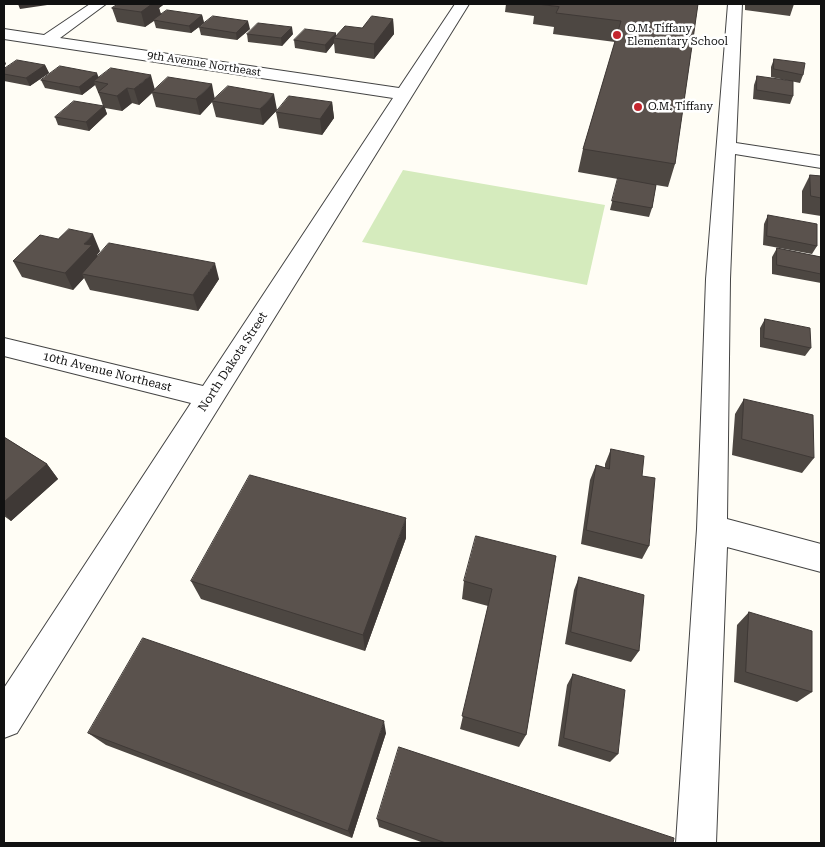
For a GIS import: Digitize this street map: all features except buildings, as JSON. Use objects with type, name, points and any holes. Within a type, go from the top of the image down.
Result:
[{"type":"street","points":[[47,40],[99,4]]},
{"type":"street","name":"North Dakota Street","points":[[4,720],[462,4]]},
{"type":"street","points":[[696,843],[712,529],[718,279],[735,4]]},
{"type":"street","name":"9th Avenue Northeast","points":[[4,34],[404,94]]},
{"type":"street","points":[[725,147],[821,162]]},
{"type":"street","name":"10th Avenue Northeast","points":[[4,347],[210,398]]},
{"type":"street","points":[[712,529],[821,558]]},
{"type":"green space","points":[[403,170],[605,205],[587,285],[362,242]]},
{"type":"place","name":"O.M. Tiffany Elementary School","points":[[617,35]]},
{"type":"place","name":"O.M. Tiffany","points":[[638,107]]}]
